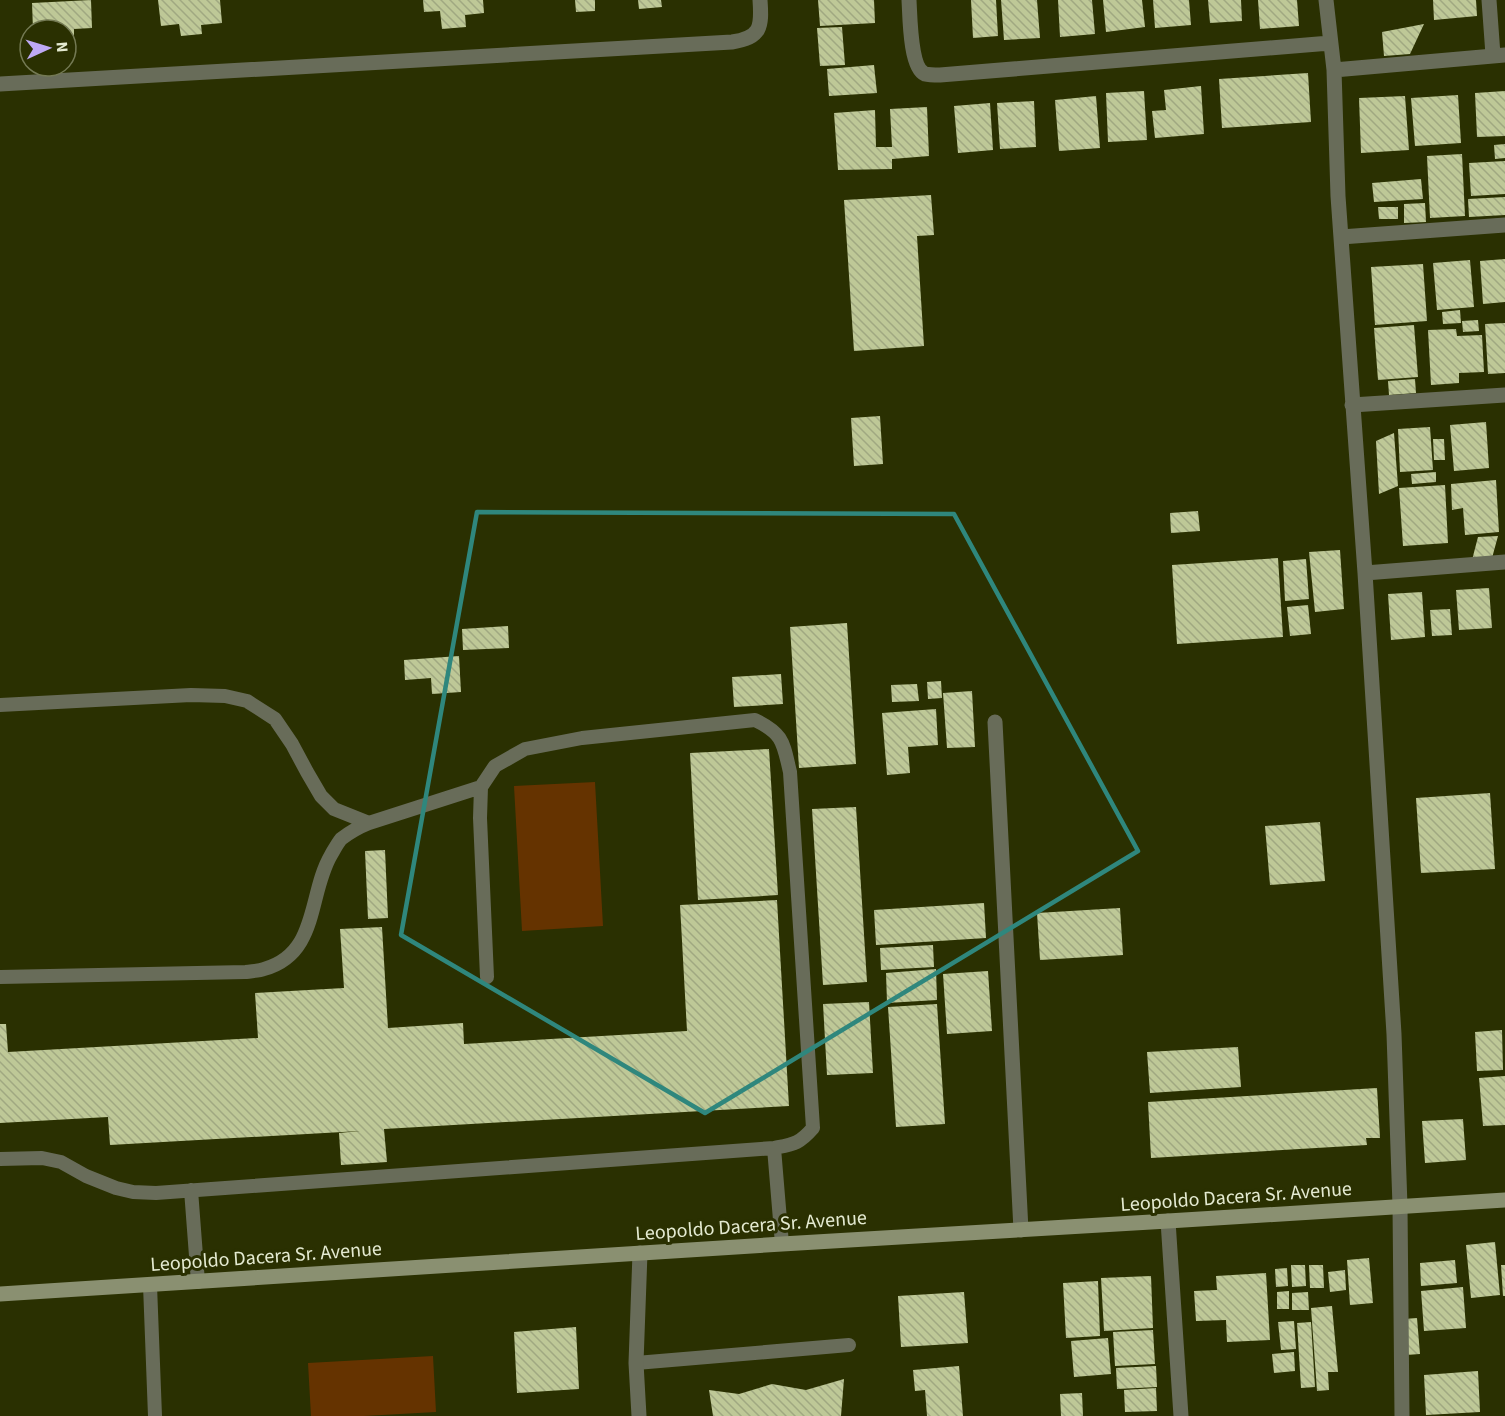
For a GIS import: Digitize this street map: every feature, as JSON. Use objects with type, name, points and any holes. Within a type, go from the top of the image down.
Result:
[{"type":"main road","name":"Leopoldo Dacera Sr. Avenue","points":[[0,1294],[1505,1200]]},
{"type":"street","points":[[0,84],[732,42],[753,36],[759,29],[760,0]]},
{"type":"street","points":[[909,0],[914,55],[919,69],[926,74],[952,74],[1330,43]]},
{"type":"street","points":[[1326,0],[1334,70],[1338,196],[1365,573],[1394,1034],[1400,1206],[1402,1416]]},
{"type":"street","points":[[1334,70],[1499,55],[1490,0]]},
{"type":"street","points":[[1341,237],[1505,225]]},
{"type":"street","points":[[1353,405],[1505,394]]},
{"type":"street","points":[[1365,573],[1505,562]]},
{"type":"street","points":[[995,722],[1021,1230]]},
{"type":"street","points":[[1168,1221],[1181,1416]]},
{"type":"street","points":[[639,1416],[636,1364],[640,1253]]},
{"type":"lane","points":[[0,705],[191,695],[225,696],[247,701],[275,718],[321,796],[334,809],[369,823]]},
{"type":"lane","points":[[0,1159],[42,1158],[61,1162],[116,1188],[134,1192],[156,1192],[774,1148],[793,1144],[803,1139],[813,1128],[790,772],[782,741],[771,727],[755,720],[582,738],[525,749],[495,765],[481,787],[480,818],[487,977]]},
{"type":"lane","points":[[0,977],[246,972],[266,969],[282,961],[298,948],[308,928],[324,866],[340,841],[352,831],[369,823],[481,787]]},
{"type":"lane","points":[[774,1148],[782,1244]]},
{"type":"lane","points":[[191,1190],[198,1282]]},
{"type":"lane","points":[[150,1285],[155,1416]]},
{"type":"lane","points":[[636,1364],[849,1345]]},
{"type":"highlighted area","points":[[477,512],[954,514],[1138,851],[705,1113],[401,935]]},
{"type":"shaded area","points":[[595,782],[603,926],[522,931],[514,786]]},
{"type":"shaded area","points":[[433,1356],[436,1412],[311,1416],[308,1363]]},
{"type":"building","points":[[91,0],[92,28],[78,29],[78,18],[33,18],[32,3]]},
{"type":"building","points":[[158,0],[220,0],[222,23],[201,25],[202,34],[181,36],[179,24],[161,26]]},
{"type":"building","points":[[423,0],[483,0],[484,13],[465,15],[466,27],[442,29],[440,11],[424,12]]},
{"type":"building","points":[[575,0],[595,0],[595,11],[576,12]]},
{"type":"building","points":[[638,0],[661,0],[662,7],[639,9]]},
{"type":"building","points":[[818,0],[874,0],[875,23],[820,26]]},
{"type":"building","points":[[971,0],[996,0],[998,36],[973,38]]},
{"type":"building","points":[[1001,0],[1037,0],[1040,38],[1004,40]]},
{"type":"building","points":[[1058,0],[1092,0],[1095,34],[1060,37]]},
{"type":"building","points":[[1103,0],[1142,0],[1145,27],[1106,32]]},
{"type":"building","points":[[1153,0],[1189,0],[1191,25],[1155,28]]},
{"type":"building","points":[[1208,0],[1241,0],[1242,21],[1210,23]]},
{"type":"building","points":[[1258,0],[1297,0],[1299,26],[1260,29]]},
{"type":"building","points":[[1433,0],[1476,0],[1477,16],[1434,20]]},
{"type":"building","points":[[1424,24],[1410,54],[1384,56],[1382,32]]},
{"type":"building","points":[[842,27],[845,65],[820,66],[817,28]]},
{"type":"building","points":[[874,65],[877,93],[829,96],[827,69]]},
{"type":"building","points":[[1308,73],[1311,122],[1222,128],[1219,79]]},
{"type":"building","points":[[1201,86],[1204,134],[1155,138],[1152,111],[1166,110],[1164,90]]},
{"type":"building","points":[[1144,91],[1147,140],[1108,142],[1106,93]]},
{"type":"building","points":[[1505,91],[1505,136],[1477,137],[1475,93]]},
{"type":"building","points":[[1458,95],[1461,143],[1415,146],[1411,98]]},
{"type":"building","points":[[1096,96],[1100,148],[1059,151],[1055,100]]},
{"type":"building","points":[[1405,96],[1409,150],[1361,153],[1359,98]]},
{"type":"building","points":[[1034,101],[1036,147],[1000,149],[997,103]]},
{"type":"building","points":[[990,103],[993,150],[958,153],[954,106]]},
{"type":"building","points":[[927,107],[929,156],[892,159],[892,169],[838,170],[834,113],[875,110],[876,147],[892,147],[890,109]]},
{"type":"building","points":[[1505,144],[1505,158],[1495,159],[1494,145]]},
{"type":"building","points":[[1462,154],[1465,216],[1430,218],[1427,156]]},
{"type":"building","points":[[1505,161],[1505,194],[1471,196],[1469,163]]},
{"type":"building","points":[[1421,179],[1423,199],[1374,202],[1372,183]]},
{"type":"building","points":[[931,195],[934,235],[917,236],[924,346],[854,351],[844,200]]},
{"type":"building","points":[[1505,197],[1505,215],[1469,217],[1468,199]]},
{"type":"building","points":[[1425,203],[1426,222],[1404,223],[1404,204]]},
{"type":"building","points":[[1378,207],[1398,207],[1398,219],[1379,219]]},
{"type":"building","points":[[1505,259],[1505,302],[1483,304],[1480,261]]},
{"type":"building","points":[[1470,260],[1474,307],[1437,310],[1433,263]]},
{"type":"building","points":[[1423,264],[1427,321],[1375,325],[1371,267]]},
{"type":"building","points":[[1460,310],[1461,323],[1443,324],[1442,312]]},
{"type":"building","points":[[1478,320],[1479,331],[1463,332],[1462,321]]},
{"type":"building","points":[[1505,323],[1505,373],[1488,374],[1485,324]]},
{"type":"building","points":[[1414,325],[1418,377],[1378,380],[1374,328]]},
{"type":"building","points":[[1456,329],[1457,336],[1482,335],[1484,372],[1459,373],[1459,383],[1431,385],[1428,330]]},
{"type":"building","points":[[1415,379],[1416,393],[1389,395],[1388,381]]},
{"type":"building","points":[[880,416],[883,464],[854,466],[851,418]]},
{"type":"building","points":[[1486,422],[1489,468],[1454,471],[1450,425]]},
{"type":"building","points":[[1430,427],[1433,470],[1400,472],[1398,429]]},
{"type":"building","points":[[1394,433],[1398,486],[1379,494],[1376,441]]},
{"type":"building","points":[[1433,439],[1444,439],[1445,460],[1434,460]]},
{"type":"building","points":[[1436,472],[1436,482],[1412,484],[1411,474]]},
{"type":"building","points":[[1496,480],[1499,532],[1465,535],[1463,508],[1452,510],[1451,484]]},
{"type":"building","points":[[1445,485],[1448,543],[1403,546],[1399,488]]},
{"type":"building","points":[[1198,511],[1200,531],[1171,533],[1170,513]]},
{"type":"building","points":[[1498,536],[1492,558],[1472,560],[1478,537]]},
{"type":"building","points":[[1340,550],[1344,609],[1315,612],[1309,552]]},
{"type":"building","points":[[1278,558],[1283,637],[1177,644],[1172,565]]},
{"type":"building","points":[[1306,559],[1309,599],[1285,601],[1283,561]]},
{"type":"building","points":[[1489,588],[1492,628],[1459,630],[1456,590]]},
{"type":"building","points":[[1422,592],[1425,637],[1391,640],[1388,594]]},
{"type":"building","points":[[1308,605],[1311,634],[1290,636],[1287,607]]},
{"type":"building","points":[[1450,609],[1452,635],[1432,636],[1430,610]]},
{"type":"building","points":[[847,623],[856,764],[799,768],[790,627]]},
{"type":"building","points":[[508,626],[509,648],[463,650],[462,629]]},
{"type":"building","points":[[459,656],[461,692],[432,694],[431,678],[405,680],[404,660]]},
{"type":"building","points":[[781,674],[783,704],[734,707],[732,677]]},
{"type":"building","points":[[941,681],[942,698],[928,699],[927,682]]},
{"type":"building","points":[[917,684],[919,701],[892,702],[891,685]]},
{"type":"building","points":[[972,691],[975,747],[947,748],[943,693]]},
{"type":"building","points":[[936,709],[938,745],[908,747],[910,773],[887,775],[882,713]]},
{"type":"building","points":[[769,749],[778,895],[698,900],[690,753]]},
{"type":"building","points":[[1490,793],[1495,869],[1421,873],[1416,798]]},
{"type":"building","points":[[856,807],[867,982],[823,985],[812,809]]},
{"type":"building","points":[[1320,822],[1325,881],[1270,885],[1265,826]]},
{"type":"building","points":[[385,850],[388,918],[368,919],[365,851]]},
{"type":"building","points":[[777,900],[789,1106],[384,1129],[387,1162],[341,1165],[339,1133],[360,1131],[110,1145],[108,1117],[0,1123],[0,1024],[6,1024],[8,1052],[258,1038],[255,993],[344,988],[340,929],[382,927],[388,1028],[463,1023],[464,1044],[687,1031],[680,905]]},
{"type":"building","points":[[984,903],[986,938],[876,945],[874,910]]},
{"type":"building","points":[[1120,908],[1123,955],[1040,960],[1037,913]]},
{"type":"building","points":[[933,945],[934,967],[881,970],[880,948]]},
{"type":"building","points":[[936,969],[937,1000],[887,1003],[886,973]]},
{"type":"building","points":[[988,971],[992,1031],[947,1034],[943,974]]},
{"type":"building","points":[[869,1002],[873,1073],[827,1075],[823,1004]]},
{"type":"building","points":[[937,1004],[945,1124],[896,1127],[888,1007]]},
{"type":"building","points":[[1502,1030],[1503,1070],[1477,1071],[1475,1032]]},
{"type":"building","points":[[1238,1047],[1241,1087],[1150,1093],[1147,1052]]},
{"type":"building","points":[[1505,1076],[1505,1125],[1483,1126],[1479,1078]]},
{"type":"building","points":[[1377,1088],[1380,1138],[1366,1138],[1367,1145],[1151,1158],[1148,1102]]},
{"type":"building","points":[[1463,1119],[1466,1160],[1425,1163],[1422,1121]]},
{"type":"building","points":[[1495,1242],[1500,1295],[1471,1298],[1466,1245]]},
{"type":"building","points":[[1369,1258],[1373,1303],[1350,1305],[1347,1260]]},
{"type":"building","points":[[1455,1260],[1457,1283],[1421,1286],[1420,1263]]},
{"type":"building","points":[[1291,1265],[1305,1265],[1306,1286],[1292,1287]]},
{"type":"building","points":[[1309,1265],[1323,1265],[1324,1288],[1310,1288]]},
{"type":"building","points":[[1501,1265],[1505,1265],[1505,1296],[1503,1296]]},
{"type":"building","points":[[1287,1268],[1288,1286],[1276,1287],[1275,1269]]},
{"type":"building","points":[[1345,1270],[1346,1290],[1330,1292],[1328,1272]]},
{"type":"building","points":[[1266,1273],[1270,1340],[1227,1342],[1226,1320],[1196,1321],[1194,1291],[1217,1290],[1216,1276]]},
{"type":"building","points":[[1151,1276],[1153,1328],[1104,1331],[1101,1278]]},
{"type":"building","points":[[1098,1281],[1100,1336],[1066,1338],[1063,1283]]},
{"type":"building","points":[[1463,1287],[1466,1328],[1424,1331],[1421,1291]]},
{"type":"building","points":[[1289,1291],[1289,1309],[1277,1309],[1277,1292]]},
{"type":"building","points":[[964,1292],[968,1343],[901,1347],[898,1296]]},
{"type":"building","points":[[1308,1292],[1309,1310],[1292,1310],[1292,1293]]},
{"type":"building","points":[[1332,1306],[1338,1372],[1328,1372],[1329,1390],[1317,1391],[1311,1308]]},
{"type":"building","points":[[1417,1318],[1420,1354],[1406,1355],[1404,1319]]},
{"type":"building","points":[[1294,1321],[1296,1349],[1281,1350],[1278,1322]]},
{"type":"building","points":[[1311,1322],[1315,1387],[1301,1388],[1297,1323]]},
{"type":"building","points":[[576,1327],[579,1389],[517,1393],[514,1332]]},
{"type":"building","points":[[1153,1330],[1155,1364],[1115,1366],[1113,1332]]},
{"type":"building","points":[[1108,1338],[1111,1374],[1074,1377],[1071,1341]]},
{"type":"building","points":[[1294,1352],[1295,1371],[1274,1373],[1272,1354]]},
{"type":"building","points":[[959,1366],[963,1416],[927,1416],[925,1390],[915,1391],[913,1370]]},
{"type":"building","points":[[1156,1366],[1157,1387],[1117,1389],[1116,1368]]},
{"type":"building","points":[[1478,1371],[1480,1412],[1426,1415],[1424,1375]]},
{"type":"building","points":[[844,1379],[841,1416],[713,1416],[709,1390],[739,1394],[772,1384],[806,1390]]},
{"type":"building","points":[[1156,1388],[1157,1411],[1125,1412],[1124,1390]]},
{"type":"building","points":[[1082,1393],[1083,1416],[1061,1416],[1060,1394]]}]
